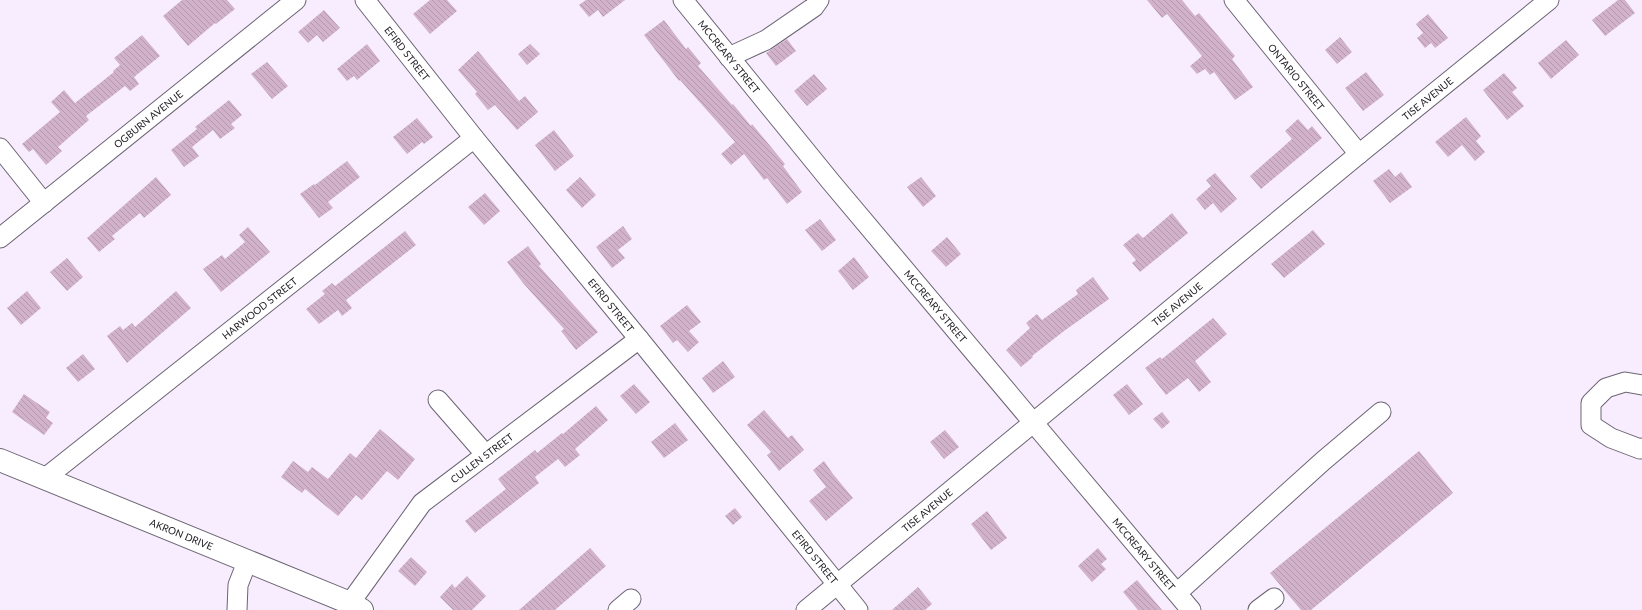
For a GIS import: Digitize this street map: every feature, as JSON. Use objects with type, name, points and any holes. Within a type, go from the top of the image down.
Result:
[{"type":"main road","name":"AKRON DRIVE","points":[[0,460],[356,607]]},
{"type":"street","name":"OGBURN AVENUE","points":[[0,238],[296,0]]},
{"type":"street","name":"EFIRD STREET","points":[[365,0],[474,138],[858,610]]},
{"type":"street","name":"MCCREARY STREET","points":[[683,0],[831,182],[1191,610]]},
{"type":"street","points":[[729,57],[766,40],[814,7],[819,0]]},
{"type":"street","name":"ONTARIO STREET","points":[[1234,0],[1359,154]]},
{"type":"street","name":"TISE AVENUE","points":[[806,610],[1359,154],[1549,0]]},
{"type":"street","name":"HARWOOD STREET","points":[[44,479],[474,138]]},
{"type":"street","points":[[0,148],[44,203]]},
{"type":"street","name":"CULLEN STREET","points":[[356,607],[422,503],[639,339]]},
{"type":"street","points":[[1642,385],[1625,382],[1606,388],[1591,403],[1591,425],[1611,438],[1642,448]]},
{"type":"street","points":[[438,400],[486,455]]},
{"type":"street","points":[[1177,593],[1323,461],[1381,412]]},
{"type":"street","points":[[237,610],[238,585],[247,562]]},
{"type":"street","points":[[1258,610],[1274,598]]},
{"type":"building","points":[[182,0],[227,0],[235,9],[216,24],[215,23],[188,46],[163,16]]},
{"type":"building","points":[[430,0],[447,0],[457,11],[430,34],[413,14]]},
{"type":"building","points":[[586,0],[625,0],[603,17],[598,10],[589,17],[579,5]]},
{"type":"building","points":[[1147,0],[1182,0],[1195,16],[1199,13],[1235,56],[1232,59],[1253,87],[1235,100],[1214,72],[1210,75],[1205,69],[1197,74],[1190,66],[1202,56],[1167,14],[1162,18]]},
{"type":"building","points":[[1618,0],[1625,0],[1635,13],[1605,36],[1592,20]]},
{"type":"building","points":[[324,10],[340,28],[323,42],[317,35],[308,43],[298,32]]},
{"type":"building","points":[[1428,14],[1448,38],[1435,48],[1431,43],[1425,48],[1417,38],[1423,33],[1416,24]]},
{"type":"building","points":[[664,20],[686,49],[688,47],[701,63],[698,66],[751,126],[752,124],[785,164],[783,166],[802,192],[787,204],[767,178],[764,180],[744,154],[731,165],[721,154],[735,142],[680,80],[679,81],[644,35]]},
{"type":"building","points":[[142,35],[160,56],[134,77],[139,84],[130,91],[125,86],[86,116],[89,120],[58,147],[62,151],[46,165],[33,149],[29,152],[22,144],[60,112],[51,102],[64,90],[75,103],[114,72],[113,71],[120,65],[114,58]]},
{"type":"building","points":[[1340,37],[1352,52],[1337,64],[1325,50]]},
{"type":"building","points":[[787,39],[796,51],[776,66],[766,53]]},
{"type":"building","points":[[1566,40],[1579,55],[1551,79],[1538,63]]},
{"type":"building","points":[[367,44],[380,61],[357,80],[354,76],[347,81],[337,69]]},
{"type":"building","points":[[530,44],[540,54],[527,65],[518,54]]},
{"type":"building","points":[[478,51],[519,101],[525,96],[538,112],[517,130],[495,105],[488,110],[475,94],[477,92],[458,70]]},
{"type":"building","points":[[267,62],[288,86],[272,99],[251,74]]},
{"type":"building","points":[[1366,72],[1384,95],[1363,111],[1345,88]]},
{"type":"building","points":[[1504,73],[1517,88],[1512,92],[1524,106],[1507,120],[1483,90]]},
{"type":"building","points":[[814,74],[827,89],[807,106],[794,91]]},
{"type":"building","points":[[229,100],[242,115],[231,124],[235,128],[220,139],[213,130],[192,147],[199,156],[184,167],[171,150],[197,129],[195,127]]},
{"type":"building","points":[[1466,117],[1481,136],[1476,141],[1485,152],[1475,161],[1462,145],[1448,157],[1435,142]]},
{"type":"building","points":[[417,118],[433,137],[424,144],[422,142],[407,154],[393,137]]},
{"type":"building","points":[[1298,119],[1308,130],[1312,126],[1322,138],[1261,189],[1250,176],[1292,139],[1285,131]]},
{"type":"building","points":[[554,130],[574,156],[555,171],[535,145]]},
{"type":"building","points":[[347,161],[360,177],[328,202],[333,208],[319,218],[300,194],[314,184],[315,185]]},
{"type":"building","points":[[1389,169],[1395,177],[1401,172],[1412,187],[1390,203],[1373,181]]},
{"type":"building","points":[[1215,173],[1237,199],[1221,213],[1213,203],[1205,210],[1196,199],[1211,186],[1206,180]]},
{"type":"building","points":[[156,177],[171,195],[144,218],[140,213],[112,236],[115,239],[99,252],[87,238]]},
{"type":"building","points":[[580,177],[596,195],[582,208],[566,190]]},
{"type":"building","points":[[921,177],[936,196],[923,207],[907,187]]},
{"type":"building","points":[[485,193],[500,211],[484,225],[468,207]]},
{"type":"building","points":[[1172,213],[1188,233],[1140,272],[1132,263],[1136,260],[1123,245],[1138,233],[1143,238]]},
{"type":"building","points":[[820,219],[836,240],[822,251],[805,230]]},
{"type":"building","points":[[623,226],[632,239],[618,250],[625,258],[612,268],[596,247]]},
{"type":"building","points":[[248,227],[270,252],[221,292],[203,269],[222,255],[225,259],[245,242],[239,235]]},
{"type":"building","points":[[1313,230],[1325,244],[1284,278],[1271,264]]},
{"type":"building","points":[[405,231],[416,245],[346,300],[352,308],[342,316],[338,310],[319,324],[306,309],[325,294],[322,291],[332,283],[335,286]]},
{"type":"building","points":[[947,237],[961,254],[946,267],[931,251]]},
{"type":"building","points":[[528,246],[541,264],[539,266],[598,332],[576,350],[561,331],[564,329],[523,283],[507,262]]},
{"type":"building","points":[[854,257],[869,277],[853,290],[838,271]]},
{"type":"building","points":[[67,258],[83,277],[67,291],[50,272]]},
{"type":"building","points":[[1093,277],[1109,299],[1064,331],[1032,356],[1033,357],[1021,367],[1006,350],[1030,328],[1026,323],[1037,314],[1042,320],[1078,294],[1076,290]]},
{"type":"building","points":[[27,291],[41,308],[21,325],[7,308]]},
{"type":"building","points":[[176,291],[191,308],[127,363],[107,336],[120,326],[123,330],[132,323],[135,327]]},
{"type":"building","points":[[687,305],[701,322],[689,331],[699,342],[688,352],[677,340],[673,343],[660,326]]},
{"type":"building","points":[[1213,318],[1227,334],[1195,361],[1211,382],[1199,392],[1188,378],[1166,395],[1145,368],[1160,357],[1162,359]]},
{"type":"building","points":[[83,354],[95,369],[78,382],[66,368]]},
{"type":"building","points":[[723,361],[735,377],[713,393],[702,378]]},
{"type":"building","points":[[634,384],[650,402],[636,414],[620,396]]},
{"type":"building","points":[[1127,384],[1143,404],[1129,415],[1113,395]]},
{"type":"building","points":[[24,394],[50,412],[46,418],[53,423],[44,435],[12,412]]},
{"type":"building","points":[[596,406],[608,420],[575,449],[580,455],[565,467],[558,459],[535,477],[539,483],[475,533],[465,521],[506,489],[498,479],[535,450],[537,453],[562,433],[563,434]]},
{"type":"building","points":[[764,410],[788,438],[792,435],[804,450],[779,471],[767,455],[771,452],[747,425]]},
{"type":"building","points":[[1162,412],[1170,422],[1162,429],[1153,419]]},
{"type":"building","points":[[675,423],[688,440],[664,458],[651,442]]},
{"type":"building","points":[[380,429],[415,459],[398,480],[387,471],[362,500],[356,495],[338,516],[305,489],[302,493],[281,477],[293,461],[308,472],[312,467],[328,479],[350,453],[356,458]]},
{"type":"building","points":[[945,430],[959,447],[944,459],[930,442]]},
{"type":"building","points":[[1419,451],[1453,493],[1311,610],[1301,610],[1270,573]]},
{"type":"building","points":[[824,461],[853,498],[826,521],[809,501],[826,487],[813,470]]},
{"type":"building","points":[[735,508],[742,517],[733,525],[725,516]]},
{"type":"building","points":[[987,511],[1007,538],[991,550],[971,524]]},
{"type":"building","points":[[590,548],[606,566],[555,610],[519,610]]},
{"type":"building","points":[[1098,548],[1107,559],[1101,564],[1106,569],[1092,582],[1078,566]]},
{"type":"building","points":[[411,557],[427,572],[415,586],[398,571]]},
{"type":"building","points":[[467,576],[486,596],[472,610],[453,610],[440,597],[452,584],[455,588]]},
{"type":"building","points":[[1137,580],[1162,610],[1138,610],[1123,592]]},
{"type":"building","points":[[918,587],[932,604],[925,610],[892,610]]}]
